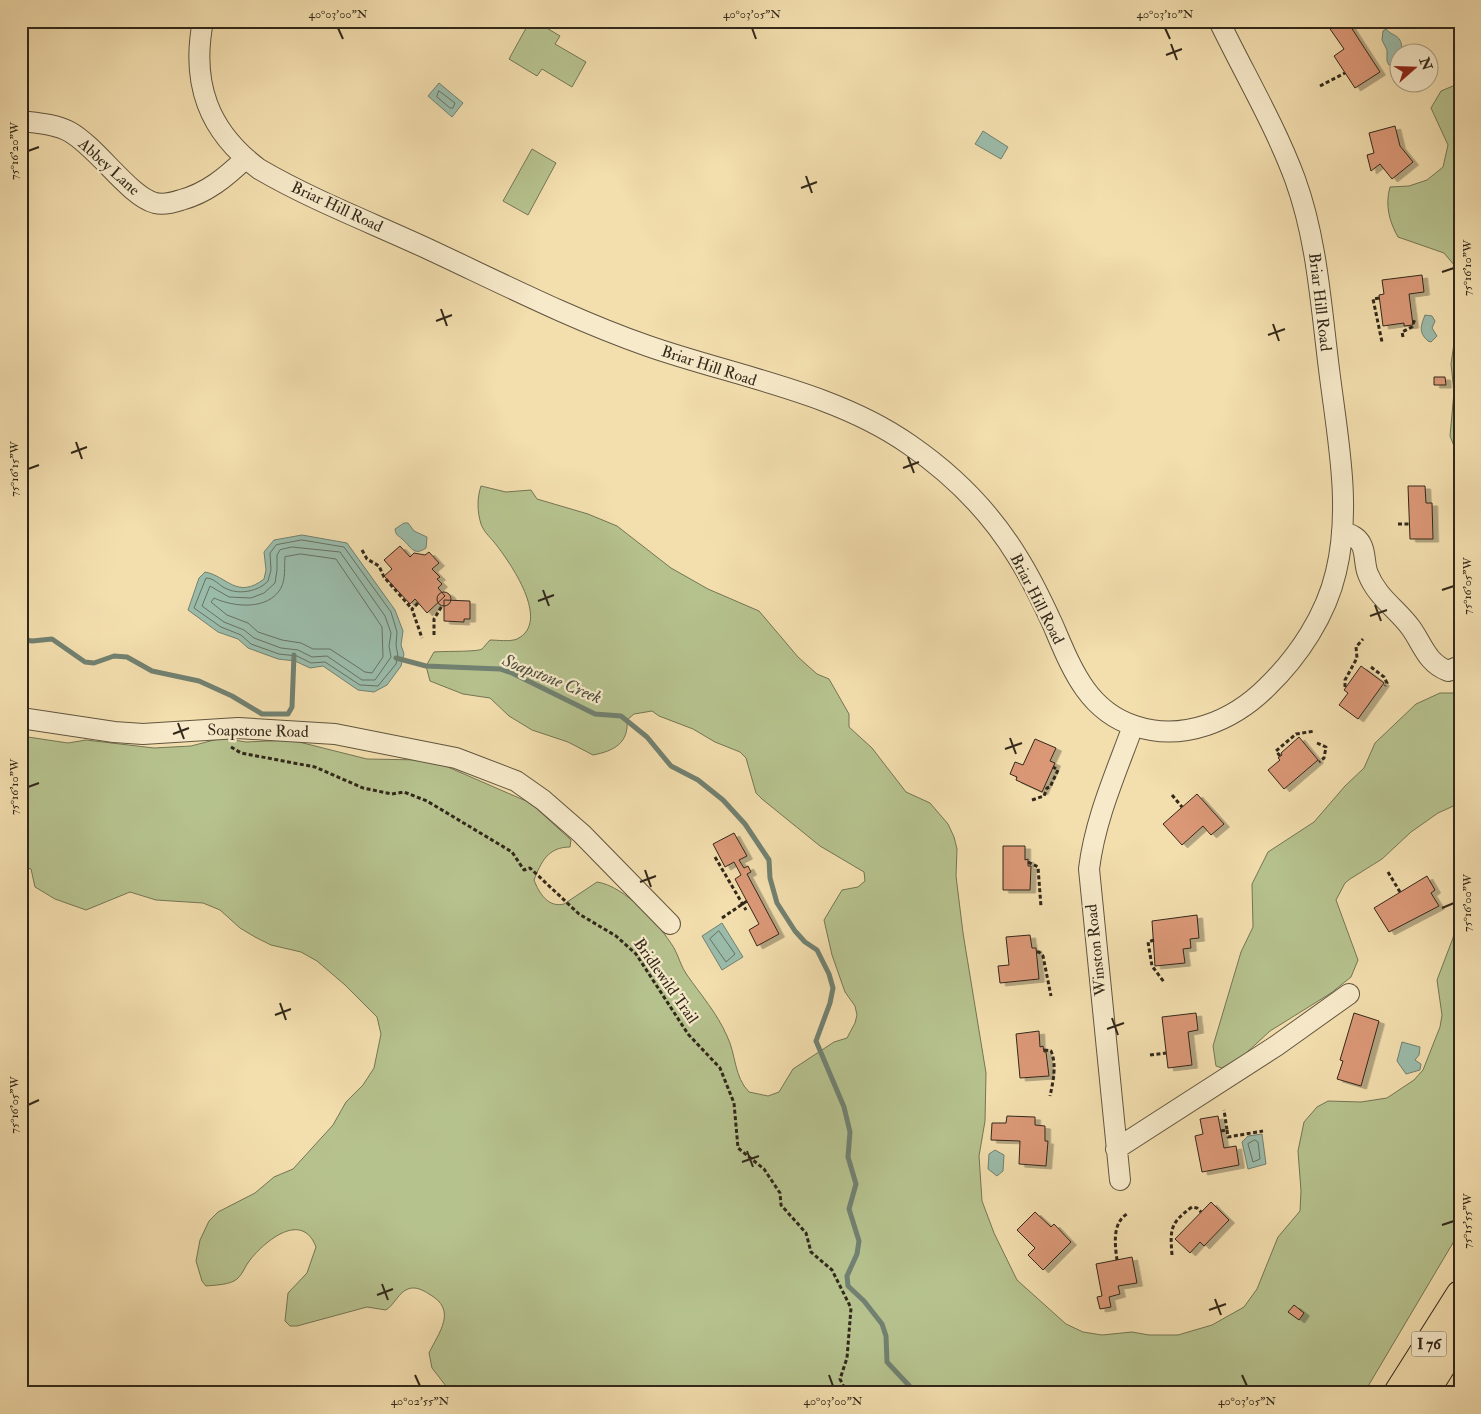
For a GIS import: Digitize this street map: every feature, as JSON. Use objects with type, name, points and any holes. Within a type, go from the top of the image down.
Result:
[{"type":"highway","name":"I 76","points":[[1398,1393],[1460,1295]]},
{"type":"highway","name":"I 76","points":[[1424,1393],[1460,1336]]},
{"type":"street","name":"Briar Hill Road","points":[[203,21],[198,62],[206,101],[222,132],[245,159],[274,178],[593,326],[718,370],[815,397],[845,409],[905,442],[963,488],[1015,551],[1034,585],[1072,671],[1082,688],[1095,702],[1133,726],[1176,732],[1200,728],[1224,719],[1251,703],[1294,658],[1311,633],[1325,604],[1336,573],[1342,531],[1343,497],[1334,416],[1312,243],[1305,209],[1294,175],[1219,21]]},
{"type":"street","name":"Abbey Lane","points":[[21,121],[68,131],[94,150],[136,192],[156,203],[166,204],[200,193],[221,180],[245,159]]},
{"type":"street","points":[[1342,531],[1354,536],[1361,544],[1367,573],[1380,596],[1411,628],[1426,656],[1437,667],[1448,671],[1460,666]]},
{"type":"street","name":"Soapstone Road","points":[[21,718],[114,732],[143,734],[217,729],[335,734],[456,758],[498,773],[528,789],[567,819],[670,924]]},
{"type":"street","name":"Winston Road","points":[[1120,1180],[1089,869],[1092,843],[1099,817],[1133,726]]},
{"type":"street","points":[[1116,1149],[1276,1046],[1349,994]]},
{"type":"path","points":[[1320,86],[1345,73]]},
{"type":"path","points":[[1380,298],[1373,300],[1382,342]]},
{"type":"path","points":[[1403,336],[1402,332],[1412,328],[1415,319]]},
{"type":"path","points":[[1398,524],[1409,524]]},
{"type":"path","points":[[362,550],[367,559],[378,566],[384,577],[412,609],[422,638]]},
{"type":"path","points":[[412,609],[418,603]]},
{"type":"path","points":[[434,635],[434,619],[442,606]]},
{"type":"path","points":[[1345,687],[1344,683],[1357,658],[1356,647],[1363,639]]},
{"type":"path","points":[[1371,667],[1384,678],[1387,683],[1386,686]]},
{"type":"path","name":"Bridlewild Trail","points":[[217,729],[226,744],[240,753],[315,767],[363,788],[392,794],[404,792],[427,801],[512,852],[524,870],[530,868],[579,914],[626,944],[636,954],[688,1034],[720,1068],[734,1103],[738,1148],[764,1169],[780,1193],[781,1205],[806,1233],[811,1252],[832,1270],[851,1308],[847,1358],[840,1379],[847,1393]]},
{"type":"path","points":[[1280,756],[1276,751],[1296,734],[1315,731]]},
{"type":"path","points":[[1318,743],[1326,747],[1324,758],[1320,762]]},
{"type":"path","points":[[1032,800],[1044,796],[1047,788],[1050,787],[1058,770],[1053,767]]},
{"type":"path","points":[[1172,796],[1182,807]]},
{"type":"path","points":[[715,857],[746,910]]},
{"type":"path","points":[[1028,862],[1038,867],[1041,907]]},
{"type":"path","points":[[1388,872],[1400,892]]},
{"type":"path","points":[[722,918],[747,901]]},
{"type":"path","points":[[1154,940],[1148,942],[1152,966],[1164,982]]},
{"type":"path","points":[[1036,952],[1040,952],[1043,956],[1051,996]]},
{"type":"path","points":[[1044,1050],[1051,1052],[1053,1060],[1053,1079],[1050,1096]]},
{"type":"path","points":[[1150,1055],[1166,1053]]},
{"type":"path","points":[[1224,1110],[1228,1137],[1263,1131]]},
{"type":"path","points":[[1221,1131],[1227,1130]]},
{"type":"path","points":[[1172,1255],[1170,1234],[1173,1224],[1192,1207],[1197,1208],[1201,1212]]},
{"type":"path","points":[[1117,1260],[1116,1227],[1122,1217],[1127,1214]]},
{"type":"green space","points":[[530,21],[535,21],[560,36],[555,44],[586,62],[572,87],[542,69],[537,76],[509,59]]},
{"type":"green space","points":[[1460,83],[1460,272],[1444,253],[1398,237],[1390,219],[1388,200],[1390,187],[1409,186],[1427,180],[1443,167],[1448,145],[1431,108],[1441,91]]},
{"type":"green space","points":[[532,149],[556,163],[528,215],[503,201]]},
{"type":"green space","points":[[1460,302],[1460,461],[1450,436],[1454,392],[1451,364]]},
{"type":"green space","points":[[481,486],[506,492],[531,490],[537,499],[588,514],[617,526],[671,568],[708,589],[759,611],[798,657],[817,674],[829,679],[849,714],[849,727],[872,748],[906,792],[930,803],[948,824],[957,849],[956,876],[963,933],[986,1073],[985,1121],[979,1156],[982,1201],[994,1233],[1017,1280],[1066,1324],[1083,1332],[1102,1335],[1132,1332],[1149,1335],[1178,1335],[1212,1325],[1244,1307],[1257,1289],[1278,1237],[1300,1211],[1301,1191],[1298,1151],[1304,1122],[1317,1107],[1328,1101],[1361,1102],[1387,1098],[1414,1080],[1423,1070],[1440,1027],[1442,1015],[1437,980],[1453,938],[1460,904],[1460,1231],[1364,1393],[442,1393],[446,1386],[432,1368],[429,1353],[444,1322],[443,1307],[438,1300],[422,1290],[411,1288],[405,1291],[386,1310],[367,1307],[297,1326],[290,1326],[285,1321],[288,1293],[307,1273],[316,1247],[310,1236],[302,1231],[283,1232],[274,1238],[257,1252],[248,1262],[241,1275],[234,1281],[206,1286],[202,1281],[196,1261],[200,1240],[209,1221],[218,1212],[255,1193],[274,1177],[293,1169],[333,1125],[346,1102],[363,1085],[374,1068],[381,1034],[377,1017],[345,985],[317,961],[301,952],[271,945],[255,937],[240,928],[220,910],[203,903],[156,900],[130,892],[86,910],[55,899],[35,887],[31,869],[21,866],[21,736],[68,743],[86,740],[154,748],[191,746],[222,738],[246,742],[291,740],[367,759],[422,760],[441,764],[526,801],[571,840],[570,847],[556,850],[546,857],[539,867],[534,880],[541,894],[549,902],[558,905],[564,904],[597,882],[619,891],[651,918],[674,948],[685,972],[709,1004],[723,1028],[730,1043],[738,1072],[749,1092],[768,1096],[779,1092],[793,1069],[834,1042],[847,1038],[855,1023],[857,1015],[855,1006],[845,992],[832,955],[824,920],[842,890],[858,887],[865,881],[864,872],[820,846],[762,799],[756,793],[746,758],[740,752],[715,742],[693,729],[659,716],[652,711],[634,714],[627,720],[625,735],[619,745],[593,755],[568,742],[532,730],[509,716],[490,698],[463,694],[430,681],[426,666],[434,652],[479,650],[490,640],[514,640],[527,631],[530,619],[525,592],[509,563],[481,524],[478,505]]},
{"type":"green space","points":[[1440,693],[1460,693],[1460,803],[1438,813],[1411,832],[1382,859],[1345,883],[1336,900],[1358,960],[1351,977],[1331,993],[1270,1031],[1245,1054],[1222,1068],[1216,1066],[1213,1046],[1241,952],[1253,927],[1252,884],[1268,852],[1314,822],[1345,786],[1364,768],[1375,743],[1416,704]]},
{"type":"water","points":[[1386,29],[1401,42],[1388,42],[1388,63],[1387,50],[1382,40],[1383,31]]},
{"type":"water","points":[[439,83],[463,103],[452,117],[428,96]]},
{"type":"water","points":[[983,131],[1008,147],[1001,159],[975,144]]},
{"type":"water","points":[[1425,315],[1432,316],[1435,321],[1432,328],[1437,336],[1431,342],[1425,338],[1422,332]]},
{"type":"water","points":[[404,523],[408,523],[414,531],[427,537],[426,548],[418,551],[412,550],[397,535],[395,529]]},
{"type":"water","points":[[302,535],[347,543],[395,610],[403,631],[401,645],[404,654],[401,666],[387,685],[374,692],[358,690],[323,666],[310,668],[295,661],[278,659],[248,648],[238,639],[218,632],[188,610],[199,578],[205,572],[239,587],[255,585],[264,579],[266,570],[264,552],[274,540]]},
{"type":"water","points":[[722,923],[743,957],[722,970],[702,936]]},
{"type":"water","points":[[1402,1042],[1420,1047],[1419,1055],[1415,1060],[1421,1064],[1420,1070],[1406,1074],[1397,1061]]},
{"type":"water","points":[[1262,1134],[1266,1164],[1248,1169],[1242,1142],[1248,1136]]},
{"type":"water","points":[[995,1150],[1004,1155],[1003,1171],[997,1176],[988,1169],[989,1154]]},
{"type":"building","points":[[1336,21],[1347,21],[1380,72],[1355,88],[1334,56],[1344,49],[1328,26]]},
{"type":"building","points":[[1395,126],[1400,146],[1413,162],[1392,179],[1380,164],[1371,171],[1367,155],[1374,153],[1369,133]]},
{"type":"building","points":[[1422,275],[1424,292],[1409,294],[1413,325],[1404,326],[1404,323],[1383,326],[1379,295],[1384,294],[1382,280]]},
{"type":"building","points":[[1434,377],[1445,377],[1446,385],[1434,385]]},
{"type":"building","points":[[1408,486],[1425,486],[1426,503],[1432,503],[1433,539],[1410,539]]},
{"type":"building","points":[[400,546],[410,557],[414,553],[425,555],[429,552],[439,563],[432,569],[440,577],[437,579],[442,584],[438,588],[445,596],[427,613],[415,599],[410,604],[384,576],[392,569],[384,560]]},
{"type":"building","points":[[444,592],[449,594],[451,599],[449,604],[444,606],[439,604],[437,599],[439,594]]},
{"type":"building","points":[[444,600],[470,601],[470,619],[464,619],[464,622],[444,621]]},
{"type":"building","points":[[1361,666],[1384,683],[1358,719],[1339,705],[1348,693],[1344,690]]},
{"type":"building","points":[[1299,737],[1318,760],[1284,789],[1268,770],[1280,760],[1278,758],[1282,755],[1281,753]]},
{"type":"building","points":[[1035,739],[1056,748],[1050,761],[1055,763],[1042,792],[1016,780],[1017,777],[1010,774],[1015,762],[1023,765]]},
{"type":"building","points":[[1197,794],[1224,824],[1211,835],[1203,826],[1182,845],[1163,824]]},
{"type":"building","points":[[734,833],[747,856],[739,860],[744,868],[748,866],[751,872],[747,874],[779,934],[757,946],[749,930],[759,924],[735,879],[741,875],[734,862],[725,867],[713,844]]},
{"type":"building","points":[[1003,846],[1025,846],[1025,860],[1028,859],[1028,866],[1031,866],[1030,890],[1003,890]]},
{"type":"building","points":[[1427,876],[1435,890],[1431,893],[1439,906],[1389,932],[1374,908]]},
{"type":"building","points":[[1197,915],[1199,938],[1190,939],[1191,948],[1183,949],[1185,963],[1155,966],[1152,921]]},
{"type":"building","points":[[1030,935],[1032,948],[1036,948],[1039,979],[1000,983],[998,966],[1009,965],[1006,937]]},
{"type":"building","points":[[1196,1013],[1198,1030],[1188,1032],[1192,1065],[1168,1068],[1162,1017]]},
{"type":"building","points":[[1354,1013],[1379,1021],[1361,1086],[1337,1079],[1343,1061],[1340,1060]]},
{"type":"building","points":[[1039,1031],[1040,1047],[1043,1046],[1044,1052],[1046,1052],[1049,1076],[1020,1078],[1016,1034]]},
{"type":"building","points":[[1007,1116],[1035,1117],[1035,1125],[1045,1126],[1045,1141],[1048,1141],[1046,1166],[1019,1164],[1020,1141],[991,1140],[992,1123],[1006,1123]]},
{"type":"building","points":[[1218,1116],[1224,1148],[1236,1146],[1239,1165],[1202,1172],[1195,1136],[1203,1134],[1200,1119]]},
{"type":"building","points":[[1211,1202],[1229,1220],[1204,1246],[1200,1242],[1190,1253],[1175,1239]]},
{"type":"building","points":[[1035,1212],[1051,1227],[1054,1224],[1071,1242],[1043,1270],[1028,1255],[1035,1248],[1017,1230]]},
{"type":"building","points":[[1132,1257],[1137,1283],[1118,1286],[1120,1294],[1109,1297],[1111,1307],[1100,1309],[1097,1297],[1102,1296],[1096,1264]]},
{"type":"building","points":[[1294,1305],[1304,1313],[1299,1320],[1288,1312]]},
{"type":"waterway","name":"Soapstone Creek","points":[[21,639],[32,641],[52,639],[85,662],[94,663],[114,656],[127,657],[152,671],[199,681],[232,696],[262,714],[288,714],[292,707],[294,655]]},
{"type":"waterway","name":"Soapstone Creek","points":[[396,658],[426,666],[500,669],[512,673],[595,714],[621,716],[647,737],[671,766],[698,780],[723,800],[745,824],[769,860],[770,878],[777,903],[795,931],[805,942],[817,950],[829,974],[833,988],[830,1003],[816,1041],[844,1107],[850,1132],[848,1157],[856,1184],[849,1209],[859,1241],[857,1254],[847,1276],[848,1286],[864,1301],[882,1324],[886,1336],[887,1362],[916,1393]]}]
